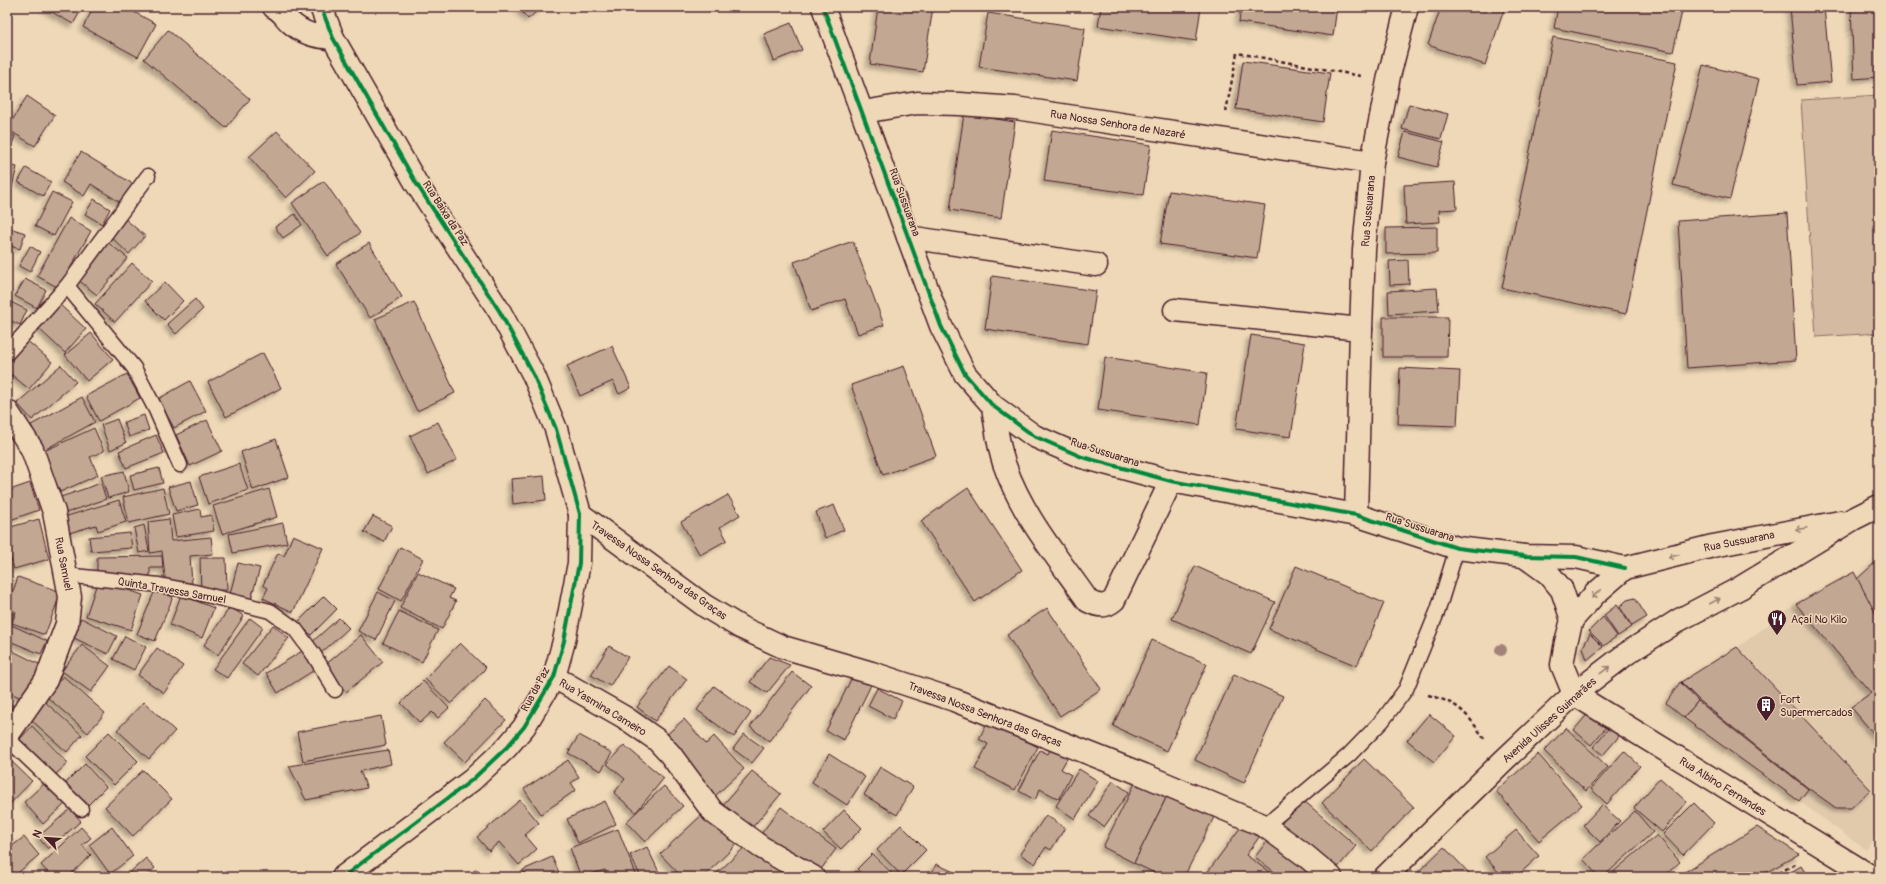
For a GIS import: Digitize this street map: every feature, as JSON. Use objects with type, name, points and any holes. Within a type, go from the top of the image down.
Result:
[{"type":"street","name":"Rua Baixa da Paz","points":[[321,7],[333,38],[416,183],[500,312],[534,376],[556,429]]},
{"type":"street","name":"Rua Sussuarana","points":[[822,7],[863,112],[941,326],[961,367],[965,374],[993,406],[1034,436],[1082,457],[1171,480],[1356,515],[1456,548],[1524,556],[1576,557],[1625,568],[1713,546],[1853,519]]},
{"type":"street","name":"Rua Sussuarana","points":[[1356,515],[1360,329],[1364,250],[1372,162],[1389,76],[1407,7]]},
{"type":"street","points":[[280,8],[289,21],[307,34],[333,38]]},
{"type":"street","name":"Rua Nossa Senhora de Nazaré","points":[[863,112],[917,103],[1015,108],[1372,162]]},
{"type":"street","points":[[908,236],[1096,265]]},
{"type":"street","points":[[1175,310],[1360,329]]},
{"type":"street","points":[[993,406],[1004,465],[1015,490],[1033,522],[1088,601],[1097,606],[1108,605],[1114,600],[1171,480]]},
{"type":"street","name":"Rua Samuel","points":[[7,411],[32,449],[54,512],[70,597],[68,624],[46,680],[7,737]]},
{"type":"street","name":"Rua da Paz","points":[[343,877],[472,780],[507,747],[524,727],[554,677],[564,641],[579,563],[580,514],[556,429]]},
{"type":"street","name":"Avenida Ulisses Guimarães","points":[[1385,877],[1502,762],[1574,694],[1626,654],[1679,620],[1740,588],[1853,519],[1879,506]]},
{"type":"street","name":"Travessa Nossa Senhora das Graças","points":[[580,514],[705,606],[740,627],[783,647],[954,700],[1144,775],[1266,826],[1331,877]]},
{"type":"street","points":[[1753,538],[1765,552],[1771,570]]},
{"type":"street","name":"Rua Sussuarana","points":[[1524,556],[1549,574],[1562,590],[1572,620]]},
{"type":"street","name":"Rua Sussuarana","points":[[1574,694],[1562,665],[1572,620],[1595,594],[1625,568]]},
{"type":"street","name":"Rua Yasmina Cameiro","points":[[554,677],[618,714],[657,740],[670,754],[713,812],[761,847],[813,877]]},
{"type":"street","name":"Rua Albino Fernandes","points":[[1574,694],[1872,877]]},
{"type":"lane","points":[[7,353],[67,286],[148,176]]},
{"type":"lane","points":[[67,286],[134,368],[156,410],[180,465]]},
{"type":"lane","points":[[1266,826],[1349,755],[1383,720],[1406,689],[1436,616],[1456,548]]},
{"type":"lane","name":"Quinta Travessa Samuel","points":[[65,575],[159,585],[195,592],[270,611],[295,629],[314,654],[335,690]]},
{"type":"lane","points":[[7,737],[81,808]]},
{"type":"path","points":[[1220,139],[1237,53],[1368,77]]},
{"type":"path","points":[[1406,689],[1456,704],[1469,716],[1502,762]]},
{"type":"path","points":[[1773,877],[1798,861]]},
{"type":"shaded area","points":[[1879,95],[1879,333],[1816,337],[1801,100]]},
{"type":"shaded area","points":[[1796,604],[1871,693],[1852,707],[1879,740],[1879,831],[1866,850],[1799,801],[1808,789],[1836,808],[1851,808],[1870,790],[1738,647]]},
{"type":"building","points":[[43,7],[83,7],[73,24]]},
{"type":"building","points":[[94,7],[125,7],[156,24],[138,57],[83,27]]},
{"type":"building","points":[[518,7],[542,7],[528,19]]},
{"type":"building","points":[[878,7],[933,7],[923,72],[870,64]]},
{"type":"building","points":[[1101,7],[1201,7],[1196,41],[1098,26]]},
{"type":"building","points":[[1241,7],[1337,7],[1333,36],[1239,22]]},
{"type":"building","points":[[1441,7],[1505,7],[1485,65],[1428,45]]},
{"type":"building","points":[[1558,7],[1683,7],[1673,52],[1554,28]]},
{"type":"building","points":[[1790,7],[1824,7],[1831,82],[1797,85]]},
{"type":"building","points":[[1851,7],[1879,7],[1879,77],[1854,79]]},
{"type":"building","points":[[988,13],[1085,28],[1077,81],[979,67]]},
{"type":"building","points":[[791,23],[802,50],[774,61],[764,34]]},
{"type":"building","points":[[168,30],[250,99],[226,128],[144,59]]},
{"type":"building","points":[[1553,37],[1677,62],[1626,314],[1502,288]]},
{"type":"building","points":[[1243,61],[1330,73],[1323,122],[1236,109]]},
{"type":"building","points":[[1703,65],[1759,79],[1730,199],[1673,185]]},
{"type":"building","points":[[27,96],[55,115],[35,146],[7,129]]},
{"type":"building","points":[[1409,104],[1448,114],[1441,139],[1402,129]]},
{"type":"building","points":[[964,114],[1015,122],[1001,218],[950,210]]},
{"type":"building","points":[[1052,130],[1151,145],[1143,195],[1044,181]]},
{"type":"building","points":[[277,131],[315,171],[286,198],[249,157]]},
{"type":"building","points":[[1405,132],[1444,142],[1437,167],[1398,157]]},
{"type":"building","points":[[7,133],[15,136],[7,158]]},
{"type":"building","points":[[81,152],[133,184],[121,203],[91,184],[84,196],[62,182]]},
{"type":"building","points":[[7,165],[17,167],[10,195],[7,194]]},
{"type":"building","points":[[26,168],[51,182],[43,196],[18,182]]},
{"type":"building","points":[[324,181],[360,233],[328,256],[292,203]]},
{"type":"building","points":[[1455,182],[1457,209],[1439,210],[1440,222],[1406,224],[1404,185]]},
{"type":"building","points":[[1169,191],[1265,205],[1257,258],[1160,244]]},
{"type":"building","points":[[52,192],[72,202],[54,236],[35,226]]},
{"type":"building","points":[[94,199],[110,209],[102,224],[85,214]]},
{"type":"building","points":[[1787,213],[1796,360],[1687,368],[1678,221]]},
{"type":"building","points":[[295,214],[302,225],[283,238],[275,227]]},
{"type":"building","points":[[123,217],[145,236],[129,254],[108,234]]},
{"type":"building","points":[[69,218],[91,231],[59,288],[37,276]]},
{"type":"building","points":[[7,227],[25,233],[20,249],[7,245]]},
{"type":"building","points":[[1437,227],[1437,253],[1386,254],[1386,228]]},
{"type":"building","points":[[106,241],[128,258],[97,295],[76,278]]},
{"type":"building","points":[[853,241],[884,325],[858,334],[845,299],[811,311],[794,262]]},
{"type":"building","points":[[369,243],[402,297],[370,318],[336,264]]},
{"type":"building","points":[[30,246],[40,252],[30,272],[19,266]]},
{"type":"building","points":[[1408,260],[1409,284],[1390,285],[1389,261]]},
{"type":"building","points":[[132,263],[152,281],[115,322],[95,304]]},
{"type":"building","points":[[992,276],[1096,291],[1088,344],[985,329]]},
{"type":"building","points":[[25,279],[46,290],[37,308],[15,296]]},
{"type":"building","points":[[165,282],[183,301],[164,320],[145,301]]},
{"type":"building","points":[[1437,288],[1439,311],[1389,314],[1388,291]]},
{"type":"building","points":[[195,299],[203,309],[176,334],[167,324]]},
{"type":"building","points":[[7,300],[27,310],[20,325],[7,319]]},
{"type":"building","points":[[414,302],[455,393],[417,411],[375,319]]},
{"type":"building","points":[[58,303],[86,329],[65,353],[37,327]]},
{"type":"building","points":[[1383,317],[1448,317],[1447,357],[1383,357]]},
{"type":"building","points":[[91,333],[113,359],[87,381],[65,355]]},
{"type":"building","points":[[1251,335],[1305,343],[1291,437],[1236,429]]},
{"type":"building","points":[[24,338],[52,362],[29,389],[7,371],[7,358]]},
{"type":"building","points":[[612,346],[631,388],[619,394],[613,381],[580,396],[567,366]]},
{"type":"building","points":[[263,353],[281,388],[226,417],[208,382]]},
{"type":"building","points":[[1105,357],[1207,373],[1200,425],[1098,410]]},
{"type":"building","points":[[61,365],[76,382],[32,420],[17,403]]},
{"type":"building","points":[[904,366],[936,456],[883,475],[851,385]]},
{"type":"building","points":[[1400,368],[1460,371],[1457,426],[1398,424]]},
{"type":"building","points":[[127,374],[140,398],[99,421],[86,396]]},
{"type":"building","points":[[190,381],[206,411],[174,428],[158,399]]},
{"type":"building","points":[[82,397],[95,422],[44,450],[31,425]]},
{"type":"building","points":[[144,415],[149,430],[129,437],[124,422]]},
{"type":"building","points":[[117,419],[126,443],[110,450],[101,425]]},
{"type":"building","points":[[207,420],[222,451],[190,466],[176,435]]},
{"type":"building","points":[[438,422],[457,460],[428,474],[410,436]]},
{"type":"building","points":[[94,428],[104,451],[90,457],[98,475],[60,492],[42,452]]},
{"type":"building","points":[[156,435],[164,453],[126,468],[119,451]]},
{"type":"building","points":[[276,439],[289,477],[253,490],[241,452]]},
{"type":"building","points":[[239,464],[248,490],[208,504],[199,477]]},
{"type":"building","points":[[159,468],[163,483],[134,490],[130,475]]},
{"type":"building","points":[[124,471],[129,492],[108,498],[101,476]]},
{"type":"building","points":[[544,476],[546,500],[513,504],[511,479]]},
{"type":"building","points":[[191,481],[198,505],[176,511],[168,487]]},
{"type":"building","points":[[30,483],[39,510],[7,521],[7,491]]},
{"type":"building","points":[[101,483],[106,499],[60,515],[55,499]]},
{"type":"building","points":[[163,488],[169,514],[129,523],[123,497]]},
{"type":"building","points":[[968,488],[1022,570],[975,602],[921,521]]},
{"type":"building","points":[[269,489],[277,517],[222,534],[213,506]]},
{"type":"building","points":[[728,495],[740,515],[720,527],[727,540],[700,555],[681,522]]},
{"type":"building","points":[[119,500],[126,522],[98,531],[96,525],[69,533],[64,517]]},
{"type":"building","points":[[834,505],[844,530],[825,538],[816,512]]},
{"type":"building","points":[[200,509],[201,517],[211,515],[214,531],[176,537],[172,515]]},
{"type":"building","points":[[373,516],[392,526],[384,542],[364,532]]},
{"type":"building","points":[[39,519],[49,559],[14,569],[7,545],[7,528]]},
{"type":"building","points":[[169,519],[171,541],[211,537],[213,554],[190,556],[192,583],[166,586],[162,551],[150,553],[148,522]]},
{"type":"building","points":[[283,523],[287,543],[233,553],[229,534]]},
{"type":"building","points":[[144,525],[149,551],[139,553],[134,528]]},
{"type":"building","points":[[130,533],[132,548],[91,551],[89,537]]},
{"type":"building","points":[[293,535],[323,548],[293,612],[263,598],[268,588],[263,585],[278,553],[284,556]]},
{"type":"building","points":[[400,547],[423,559],[401,601],[379,589]]},
{"type":"building","points":[[162,556],[163,568],[150,568],[150,576],[97,577],[97,557]]},
{"type":"building","points":[[200,558],[226,558],[227,590],[201,591]]},
{"type":"building","points":[[1879,559],[1879,618],[1871,607],[1857,579]]},
{"type":"building","points":[[238,563],[260,568],[251,599],[230,594]]},
{"type":"building","points":[[1195,566],[1275,602],[1251,654],[1172,619]]},
{"type":"building","points":[[1296,566],[1384,603],[1357,666],[1269,629]]},
{"type":"building","points":[[418,572],[454,589],[449,598],[456,601],[442,629],[400,608]]},
{"type":"building","points":[[1854,572],[1879,620],[1879,740],[1851,707],[1871,693],[1796,604]]},
{"type":"building","points":[[18,577],[61,592],[45,635],[12,623],[16,612],[7,608]]},
{"type":"building","points":[[98,580],[143,595],[131,630],[86,616]]},
{"type":"building","points":[[155,590],[173,597],[155,641],[137,634]]},
{"type":"building","points":[[378,592],[395,601],[376,640],[358,631]]},
{"type":"building","points":[[181,595],[214,608],[202,638],[170,625]]},
{"type":"building","points":[[324,596],[337,609],[311,635],[298,622]]},
{"type":"building","points":[[1635,598],[1647,617],[1632,626],[1620,607],[1627,600]]},
{"type":"building","points":[[1617,605],[1632,627],[1618,636],[1604,615]]},
{"type":"building","points":[[230,607],[244,616],[218,655],[204,645]]},
{"type":"building","points":[[1047,608],[1101,689],[1060,716],[1007,635]]},
{"type":"building","points":[[7,611],[14,614],[9,624],[47,641],[41,654],[7,640]]},
{"type":"building","points":[[399,611],[438,630],[422,662],[383,643]]},
{"type":"building","points":[[1603,617],[1617,636],[1604,646],[1589,631]]},
{"type":"building","points":[[81,618],[117,636],[108,654],[72,637]]},
{"type":"building","points":[[250,618],[263,628],[227,678],[213,669]]},
{"type":"building","points":[[339,618],[349,628],[320,654],[311,643]]},
{"type":"building","points":[[273,625],[289,638],[258,676],[242,664]]},
{"type":"building","points":[[1590,634],[1603,647],[1587,660],[1583,647]]},
{"type":"building","points":[[361,635],[383,662],[346,692],[324,666]]},
{"type":"building","points":[[125,636],[146,647],[134,670],[113,659]]},
{"type":"building","points":[[1152,640],[1207,664],[1167,751],[1113,726]]},
{"type":"building","points":[[460,643],[486,668],[451,704],[425,679]]},
{"type":"building","points":[[82,645],[110,666],[91,692],[62,671]]},
{"type":"building","points":[[609,646],[628,657],[610,686],[591,675]]},
{"type":"building","name":"Fort Supermercados","points":[[1737,647],[1871,790],[1851,808],[1836,808],[1808,788],[1700,701],[1681,682]]},
{"type":"building","points":[[7,648],[41,665],[23,699],[7,691]]},
{"type":"building","points":[[157,648],[183,666],[164,693],[138,675]]},
{"type":"building","points":[[304,650],[316,669],[278,693],[266,673]]},
{"type":"building","points":[[769,657],[790,665],[767,693],[750,682]]},
{"type":"building","points":[[669,666],[687,679],[655,721],[637,707]]},
{"type":"building","points":[[792,672],[811,686],[769,741],[750,727]]},
{"type":"building","points":[[854,673],[872,683],[844,740],[826,731]]},
{"type":"building","points":[[1234,674],[1283,696],[1244,783],[1195,760]]},
{"type":"building","points":[[63,676],[105,713],[88,733],[46,696]]},
{"type":"building","points":[[423,681],[449,708],[438,718],[432,712],[420,723],[401,703]]},
{"type":"building","points":[[1680,682],[1698,701],[1684,718],[1666,703]]},
{"type":"building","points":[[714,686],[751,713],[734,737],[697,710]]},
{"type":"building","points":[[877,688],[902,701],[893,719],[868,706]]},
{"type":"building","points":[[43,700],[82,735],[67,752],[28,717]]},
{"type":"building","points":[[485,700],[506,720],[465,762],[444,742]]},
{"type":"building","points":[[7,701],[16,708],[7,721]]},
{"type":"building","points":[[1698,701],[1808,789],[1799,801],[1684,718]]},
{"type":"building","points":[[144,702],[175,731],[149,759],[117,730]]},
{"type":"building","points":[[1590,711],[1608,725],[1591,745],[1574,730]]},
{"type":"building","points":[[1429,714],[1456,736],[1434,762],[1407,740]]},
{"type":"building","points":[[381,716],[386,745],[303,761],[297,732]]},
{"type":"building","points":[[684,719],[706,744],[714,736],[744,769],[714,797],[662,739]]},
{"type":"building","points":[[988,721],[1038,747],[1015,790],[975,769],[988,744],[979,739]]},
{"type":"building","points":[[1612,724],[1622,733],[1603,755],[1593,747]]},
{"type":"building","points":[[32,726],[68,763],[55,775],[19,740]]},
{"type":"building","points":[[1566,728],[1608,767],[1586,791],[1544,751]]},
{"type":"building","points":[[109,732],[138,761],[114,785],[85,756]]},
{"type":"building","points":[[744,734],[764,748],[752,763],[733,749]]},
{"type":"building","points":[[579,735],[612,753],[601,771],[568,753]]},
{"type":"building","points":[[624,745],[664,778],[636,812],[614,793],[625,779],[607,764]]},
{"type":"building","points":[[1051,748],[1068,757],[1061,769],[1071,775],[1059,799],[1040,789],[1035,800],[1019,791],[1040,750],[1048,754]]},
{"type":"building","points":[[388,750],[391,764],[360,771],[367,788],[306,800],[289,766]]},
{"type":"building","points":[[1624,751],[1640,766],[1607,804],[1591,789]]},
{"type":"building","points":[[829,754],[865,777],[847,805],[812,782]]},
{"type":"building","points":[[1538,754],[1582,805],[1539,841],[1496,791]]},
{"type":"building","points":[[7,757],[32,781],[7,807]]},
{"type":"building","points":[[1364,759],[1414,807],[1372,851],[1322,803]]},
{"type":"building","points":[[568,760],[579,777],[571,783],[576,790],[541,814],[524,789]]},
{"type":"building","points":[[85,764],[106,787],[87,806],[65,784]]},
{"type":"building","points":[[880,767],[913,787],[897,815],[864,795]]},
{"type":"building","points":[[1079,769],[1098,781],[1075,819],[1056,806]]},
{"type":"building","points":[[143,770],[172,799],[133,836],[105,807]]},
{"type":"building","points":[[752,771],[781,794],[750,830],[722,806]]},
{"type":"building","points":[[1660,778],[1687,802],[1662,832],[1634,808]]},
{"type":"building","points":[[1137,779],[1168,794],[1134,863],[1103,847]]},
{"type":"building","points":[[47,781],[66,803],[43,824],[24,802]]},
{"type":"building","points":[[1113,781],[1129,792],[1104,827],[1089,816]]},
{"type":"building","points":[[664,786],[683,806],[645,842],[626,822]]},
{"type":"building","points":[[1168,794],[1214,817],[1184,877],[1163,877],[1134,863]]},
{"type":"building","points":[[1302,799],[1356,846],[1334,872],[1280,825]]},
{"type":"building","points":[[520,800],[539,823],[525,835],[537,849],[519,865],[499,842],[489,851],[477,837]]},
{"type":"building","points":[[605,801],[616,824],[578,843],[567,819]]},
{"type":"building","points":[[1694,803],[1714,823],[1683,855],[1663,834]]},
{"type":"building","points":[[1602,805],[1620,821],[1600,842],[1583,825]]},
{"type":"building","points":[[781,807],[836,849],[816,876],[761,834]]},
{"type":"building","points":[[70,809],[81,821],[48,849],[38,837]]},
{"type":"building","points":[[844,810],[862,828],[841,849],[823,832]]},
{"type":"building","points":[[1635,811],[1653,832],[1603,877],[1599,877],[1583,859]]},
{"type":"building","points":[[704,813],[735,846],[703,877],[682,877],[660,854]]},
{"type":"building","points":[[1046,815],[1065,828],[1051,850],[1046,847],[1035,864],[1020,854]]},
{"type":"building","points":[[1243,824],[1260,836],[1246,855],[1276,877],[1204,877]]},
{"type":"building","points":[[901,825],[926,850],[901,875],[877,850]]},
{"type":"building","points":[[81,827],[91,838],[82,845],[91,855],[68,877],[52,877],[41,865]]},
{"type":"building","points":[[112,827],[133,856],[110,874],[89,845]]},
{"type":"building","points":[[1757,827],[1799,854],[1758,877],[1677,877]]},
{"type":"building","points":[[618,829],[637,877],[608,877],[605,870],[581,877],[570,848]]},
{"type":"building","points":[[1516,830],[1539,856],[1516,877],[1503,877],[1485,857]]},
{"type":"building","points":[[1657,835],[1680,862],[1663,877],[1616,877],[1612,873]]},
{"type":"building","points":[[24,837],[39,855],[13,877],[7,877],[7,850]]},
{"type":"building","points":[[1270,837],[1322,877],[1281,877],[1255,857]]},
{"type":"building","points":[[746,846],[795,877],[713,877]]},
{"type":"building","points":[[647,847],[659,872],[649,877],[641,877],[630,855]]},
{"type":"building","points":[[1444,847],[1473,877],[1413,877]]},
{"type":"building","points":[[872,854],[896,877],[865,877],[857,869]]},
{"type":"building","points":[[552,857],[561,877],[526,877],[523,870]]},
{"type":"building","points":[[146,858],[155,868],[145,877],[125,877]]},
{"type":"building","points":[[936,864],[965,877],[930,877]]},
{"type":"building","points":[[1801,866],[1808,877],[1783,877]]},
{"type":"building","points":[[477,869],[482,877],[465,877]]},
{"type":"building","points":[[395,871],[399,877],[387,877]]},
{"type":"building","points":[[856,871],[862,877],[850,877]]},
{"type":"cycle path","points":[[321,7],[333,38],[416,183],[500,312],[534,376],[556,429],[580,514],[579,563],[564,641],[554,677],[524,727],[507,747],[472,780],[343,877]]},
{"type":"cycle path","points":[[823,7],[941,326],[965,374],[993,406],[1034,436],[1082,457],[1171,481],[1356,515],[1457,548],[1524,556],[1576,557],[1625,568]]},
{"type":"place","name":"Açaí No Kilo","points":[[1777,636]]},
{"type":"place","name":"Fort Supermercados","points":[[1766,722]]}]
